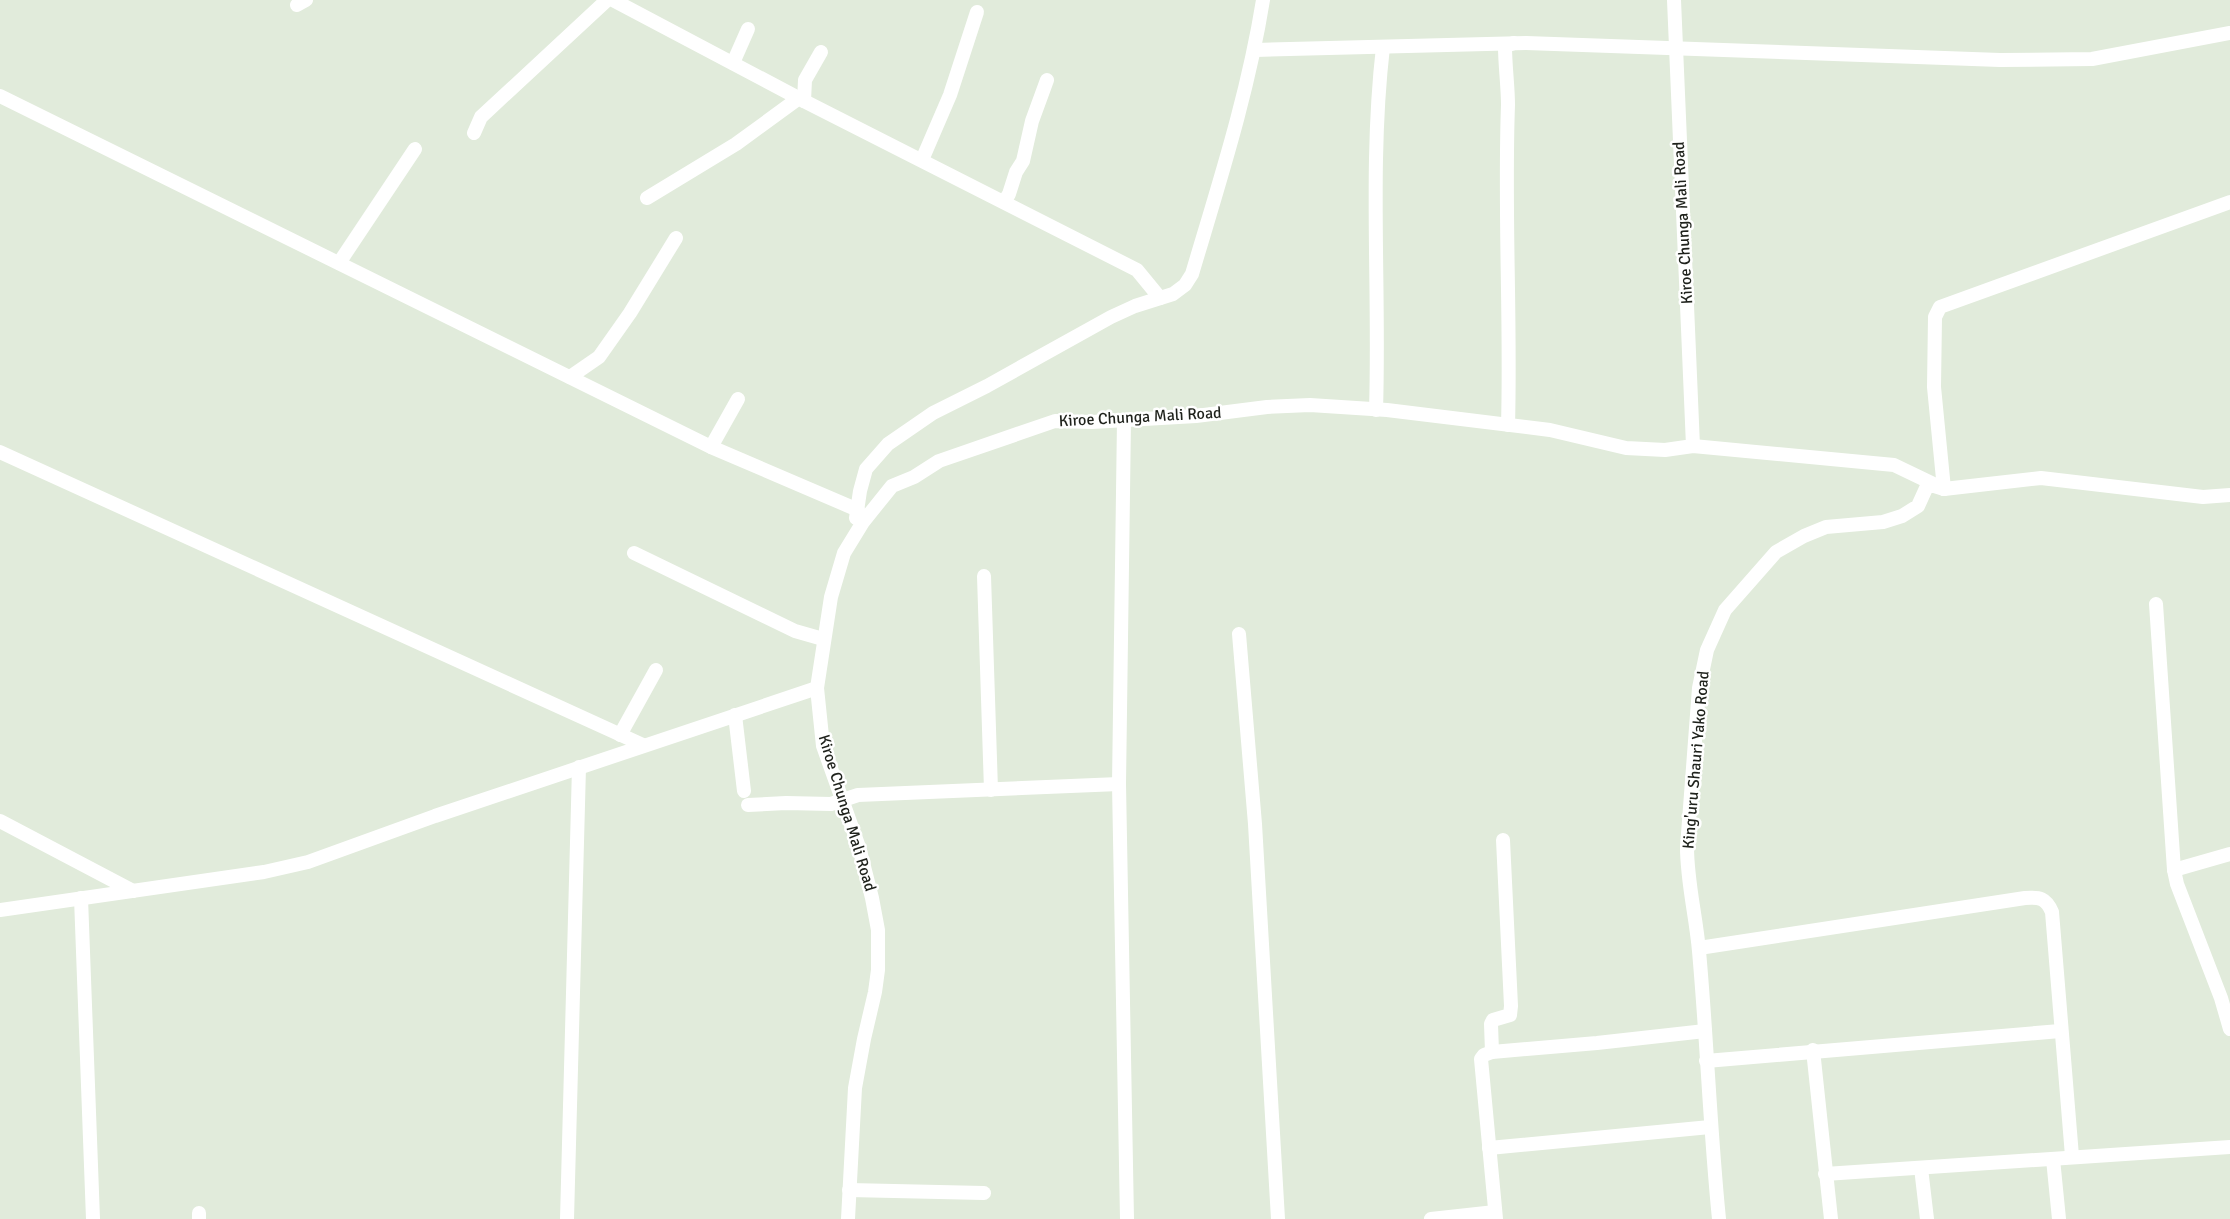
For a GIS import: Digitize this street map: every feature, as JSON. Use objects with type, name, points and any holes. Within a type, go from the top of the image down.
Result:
[{"type":"street","points":[[474,133],[481,117],[607,0]]},
{"type":"street","points":[[613,0],[1137,270],[1160,297]]},
{"type":"street","points":[[851,542],[866,469],[888,444],[933,413],[987,386],[1111,317],[1135,306],[1173,294],[1185,285],[1192,274],[1238,119],[1255,50],[1263,0]]},
{"type":"street","name":"Kiroe Chunga Mali Road","points":[[1674,0],[1693,446]]},
{"type":"street","points":[[922,160],[950,95],[977,12]]},
{"type":"street","points":[[733,63],[748,29]]},
{"type":"street","points":[[1255,50],[1514,43],[2000,60],[2092,59],[2230,33]]},
{"type":"street","points":[[1508,425],[1509,299],[1505,155],[1508,104],[1505,46],[1514,43]]},
{"type":"street","points":[[1376,410],[1378,335],[1375,199],[1378,87],[1383,47]]},
{"type":"street","points":[[647,198],[736,144],[802,99],[805,80],[821,52]]},
{"type":"street","points":[[1004,202],[1010,194],[1016,172],[1023,161],[1032,121],[1047,80]]},
{"type":"street","points":[[0,96],[711,447],[858,510]]},
{"type":"street","points":[[339,262],[415,148]]},
{"type":"street","points":[[2230,202],[1940,307],[1935,317],[1934,387],[1944,489],[2041,478],[2203,497],[2230,495]]},
{"type":"street","points":[[570,377],[590,365],[604,351],[676,238]]},
{"type":"street","points":[[711,447],[738,399]]},
{"type":"street","name":"Kiroe Chunga Mali Road","points":[[848,1219],[855,1088],[875,992],[879,949],[872,898],[859,847],[823,746],[817,688],[823,639],[844,553],[863,522],[892,486],[914,477],[939,461],[1055,421],[1196,416],[1267,407],[1310,405],[1376,410],[1550,430],[1626,448],[1665,450],[1693,446],[1894,465],[1944,489]]},
{"type":"street","points":[[1124,420],[1119,784],[1127,1219]]},
{"type":"street","points":[[0,452],[643,745]]},
{"type":"street","name":"King'uru Shauri Yako Road","points":[[1719,1219],[1710,1127],[1699,948],[1687,866],[1687,828],[1699,688],[1707,650],[1725,610],[1776,552],[1826,527],[1883,522],[1902,516],[1918,506],[1928,484],[1944,489]]},
{"type":"street","points":[[634,553],[795,631],[823,639]]},
{"type":"street","points":[[984,576],[991,790]]},
{"type":"street","points":[[2156,604],[2174,870],[2177,884],[2228,1015],[2230,1029]]},
{"type":"street","points":[[1239,634],[1255,824],[1278,1219]]},
{"type":"street","points":[[620,735],[656,670]]},
{"type":"street","points":[[0,910],[264,872],[308,862],[643,745],[817,688]]},
{"type":"street","points":[[735,715],[744,791]]},
{"type":"street","points":[[567,1219],[579,767]]},
{"type":"street","points":[[748,805],[831,804],[858,795],[1119,784]]},
{"type":"street","points":[[0,822],[133,891]]},
{"type":"street","points":[[1492,1052],[1491,1024],[1493,1020],[1510,1015],[1511,1006],[1503,840]]},
{"type":"street","points":[[2174,870],[2230,855]]},
{"type":"street","points":[[1699,948],[2040,897],[2047,902],[2052,912],[2072,1156]]},
{"type":"street","points":[[81,898],[93,1219]]},
{"type":"street","points":[[1431,1219],[1495,1216],[1481,1059],[1484,1054],[1705,1030]]},
{"type":"street","points":[[1706,1060],[2060,1031]]},
{"type":"street","points":[[1813,1050],[1831,1219]]},
{"type":"street","points":[[1489,1148],[1710,1127]]},
{"type":"street","points":[[1825,1174],[2072,1156],[2230,1148]]},
{"type":"street","points":[[2053,1159],[2059,1219]]},
{"type":"street","points":[[1921,1168],[1927,1219]]},
{"type":"street","points":[[849,1190],[984,1193]]}]
